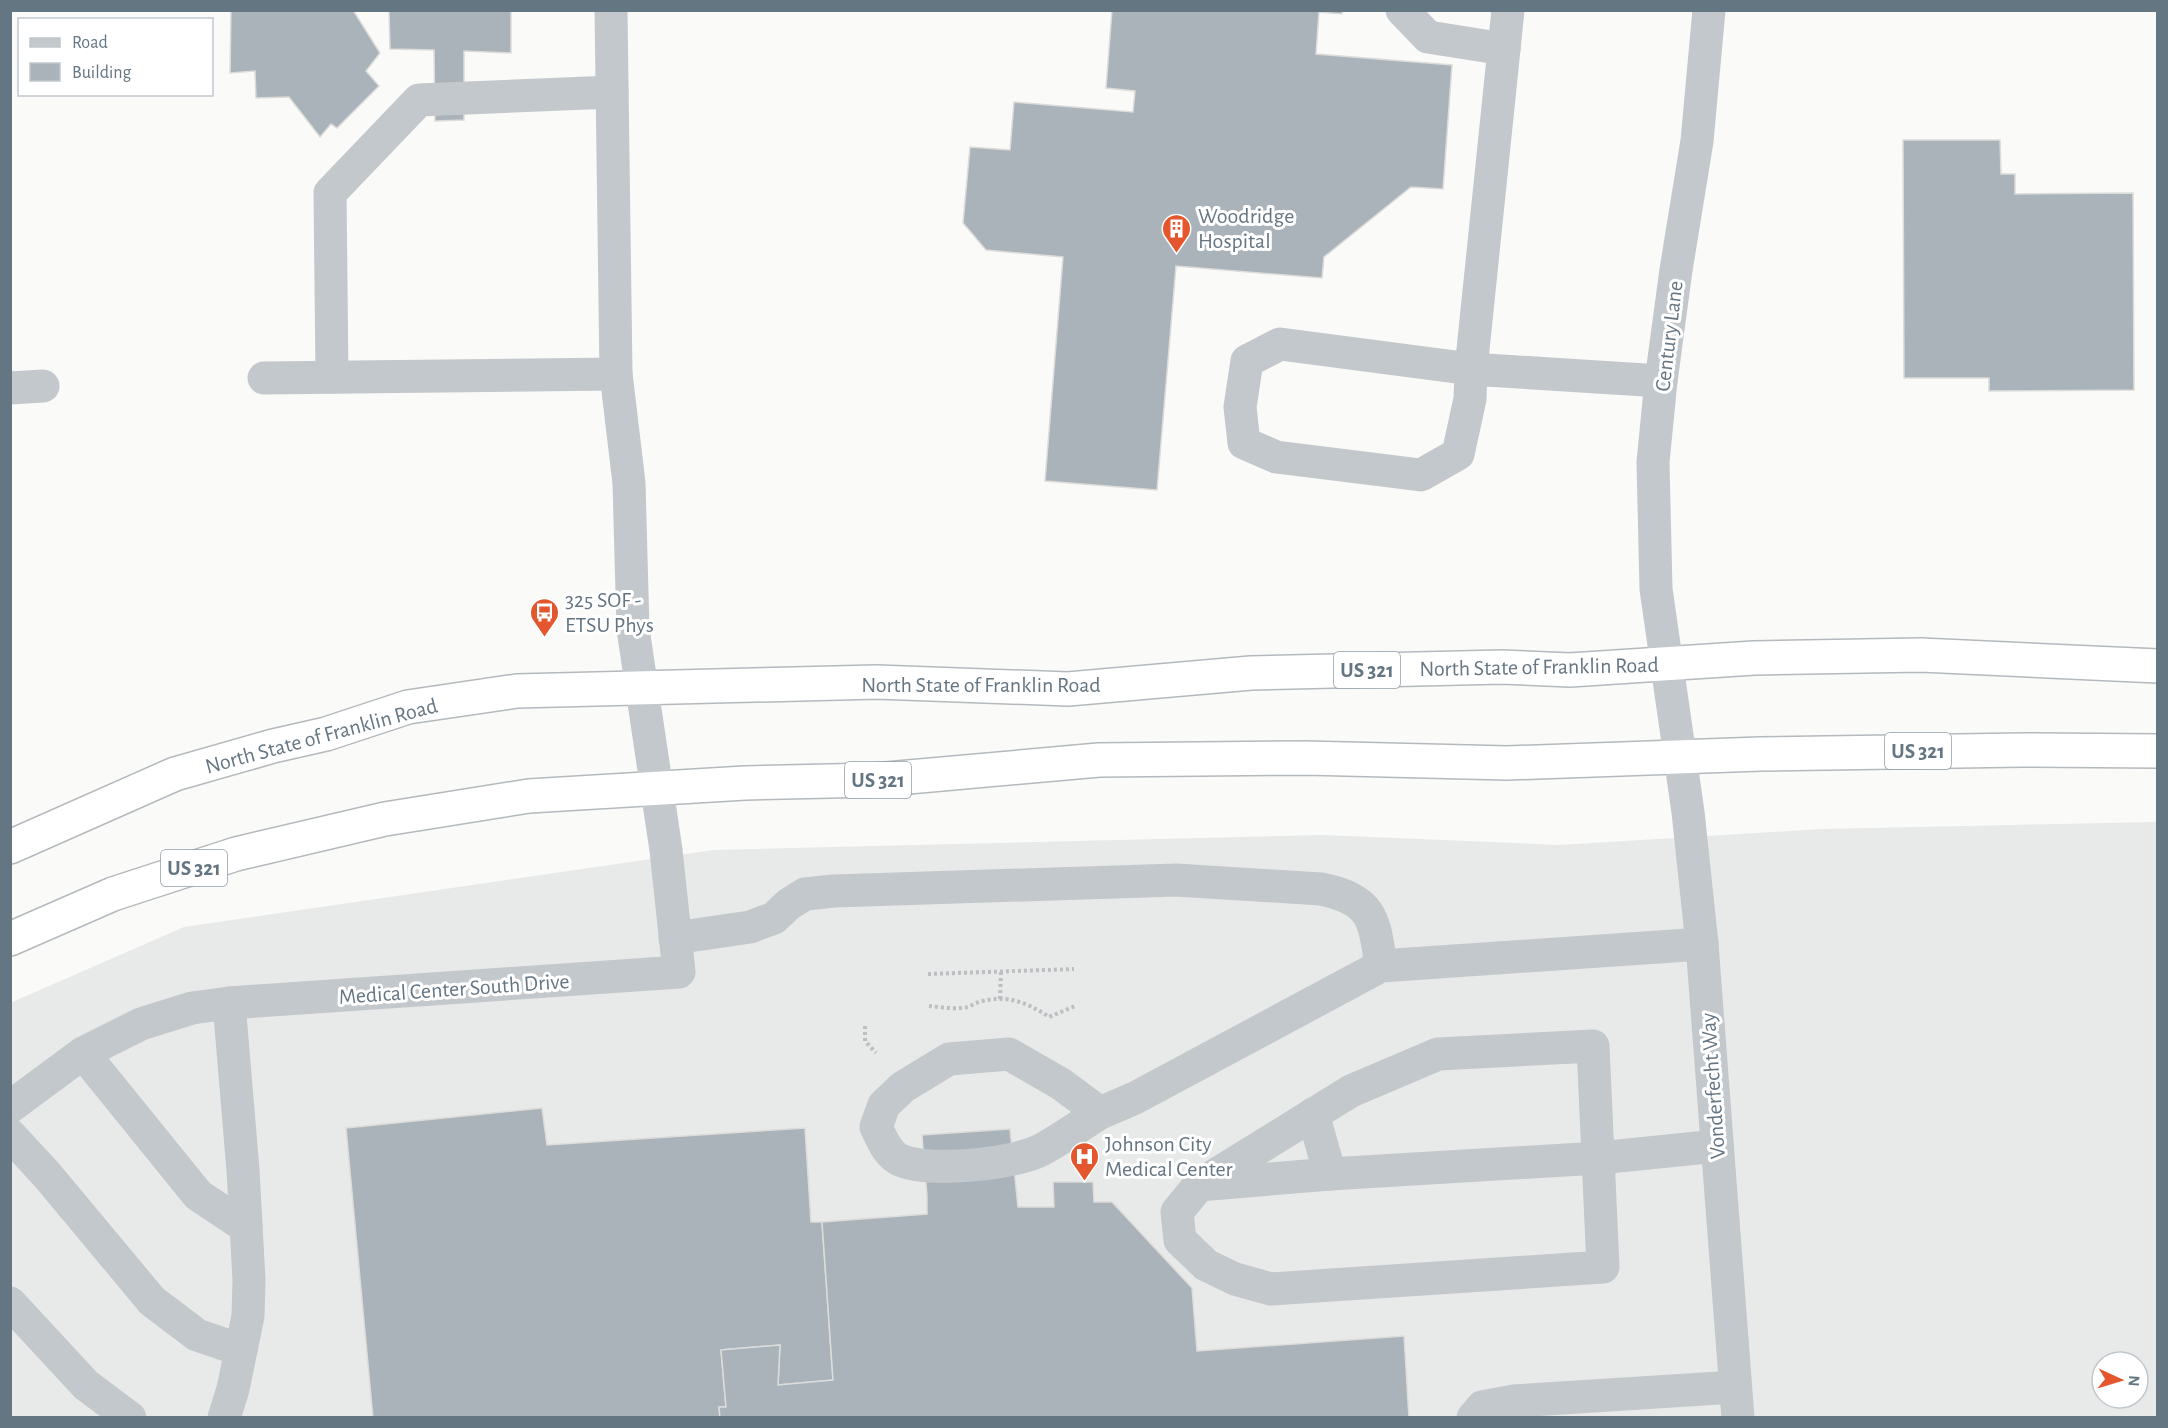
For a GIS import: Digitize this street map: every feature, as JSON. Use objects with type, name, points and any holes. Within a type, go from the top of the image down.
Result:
[{"type":"highway","name":"North State of Franklin Road","points":[[10,847],[175,774],[273,746],[326,734],[408,707],[517,691],[877,682],[1068,689],[1251,674],[1502,667],[1570,670],[1754,658],[1921,655],[2157,666]]},
{"type":"highway","name":"US 321","points":[[10,939],[113,894],[236,854],[385,819],[529,796],[657,788],[875,780],[1099,760],[1306,758],[1507,763],[1679,756],[2023,750],[2157,751]]},
{"type":"street","points":[[611,10],[616,374],[629,483],[633,629],[666,849],[675,938],[750,927],[774,918],[789,904],[806,894],[857,890],[1176,880],[1340,893],[1356,901],[1368,912],[1376,932],[1381,966]]},
{"type":"street","points":[[1402,10],[1428,37],[1504,49]]},
{"type":"street","points":[[1508,10],[1471,369],[1470,399],[1458,454],[1421,475],[1276,457],[1244,443],[1240,407],[1247,361],[1280,344],[1471,369],[1661,381]]},
{"type":"street","name":"Century Lane","points":[[1679,756],[1656,589],[1653,462],[1676,270],[1697,141],[1709,10]]},
{"type":"street","points":[[332,377],[330,193],[419,100],[612,92]]},
{"type":"street","points":[[264,378],[616,374]]},
{"type":"street","points":[[10,387],[43,386]]},
{"type":"street","name":"Vonderfecht Way","points":[[1679,756],[1690,829],[1702,944],[1737,1402]]},
{"type":"street","name":"Medical Center South Drive","points":[[10,1107],[83,1053],[141,1024],[192,1008],[229,1003],[679,972],[675,938]]},
{"type":"street","points":[[1100,1113],[1061,1084],[1009,1054],[949,1059],[903,1087],[884,1105],[876,1127],[887,1150],[900,1160],[921,1165],[962,1166],[999,1162],[1039,1151],[1100,1113],[1135,1098],[1381,966],[1702,944]]},
{"type":"street","points":[[225,1418],[248,1316],[249,1280],[229,1003]]},
{"type":"street","points":[[1593,1046],[1599,1158],[1603,1267],[1271,1289],[1235,1279],[1206,1265],[1180,1240],[1177,1212],[1198,1185],[1351,1092],[1438,1054],[1593,1046]]},
{"type":"street","points":[[83,1053],[198,1196],[246,1227]]},
{"type":"street","points":[[1313,1114],[1330,1174]]},
{"type":"street","points":[[10,1136],[46,1175],[152,1302],[197,1335],[242,1350]]},
{"type":"street","points":[[1198,1185],[1330,1174],[1599,1158],[1717,1146]]},
{"type":"street","points":[[10,1303],[86,1385],[130,1418]]},
{"type":"street","points":[[1473,1418],[1482,1407],[1514,1401],[1737,1402]]},
{"type":"path","points":[[928,974],[1074,969]]},
{"type":"path","points":[[1000,972],[1000,999]]},
{"type":"path","points":[[929,1006],[963,1008],[979,1002],[1000,999],[1019,1000],[1049,1017],[1075,1006]]},
{"type":"path","points":[[865,1026],[865,1041],[876,1053]]},
{"type":"shaded area","name":"Johnson City Medical Center","points":[[2157,822],[2157,1417],[11,1417],[10,1003],[184,927],[713,850],[1322,835],[1559,845],[1823,829]]},
{"type":"building","points":[[231,10],[353,10],[380,53],[366,71],[379,86],[337,128],[331,124],[320,137],[289,97],[256,98],[255,71],[230,73]]},
{"type":"building","points":[[389,10],[511,10],[511,53],[464,51],[464,120],[435,121],[434,50],[390,49]]},
{"type":"building","name":"Woodridge Hospital","points":[[1112,10],[1342,10],[1342,14],[1319,12],[1316,54],[1452,65],[1443,189],[1411,187],[1324,257],[1322,278],[1176,266],[1157,490],[1045,481],[1063,257],[986,250],[963,223],[970,147],[1010,150],[1014,102],[1133,112],[1135,91],[1106,88]]},
{"type":"building","points":[[1903,140],[2000,140],[2001,174],[2015,174],[2015,194],[2133,193],[2134,390],[1989,391],[1989,378],[1904,378]]},
{"type":"building","points":[[542,1108],[547,1145],[805,1128],[811,1222],[822,1222],[833,1380],[778,1385],[780,1345],[721,1350],[726,1407],[719,1407],[720,1418],[373,1418],[346,1128]]},
{"type":"building","name":"Johnson City Medical Center","points":[[1010,1129],[1018,1207],[1054,1207],[1053,1182],[1093,1182],[1094,1202],[1112,1202],[1192,1288],[1197,1351],[1404,1336],[1409,1418],[720,1418],[719,1407],[726,1407],[721,1350],[780,1345],[778,1385],[833,1380],[822,1222],[927,1214],[922,1135]]},
{"type":"place","name":"Woodridge Hospital","points":[[1177,254]]},
{"type":"place","name":"325 SOF - ETSU Phys","points":[[544,638]]},
{"type":"place","name":"Johnson City Medical Center","points":[[1084,1182]]}]
